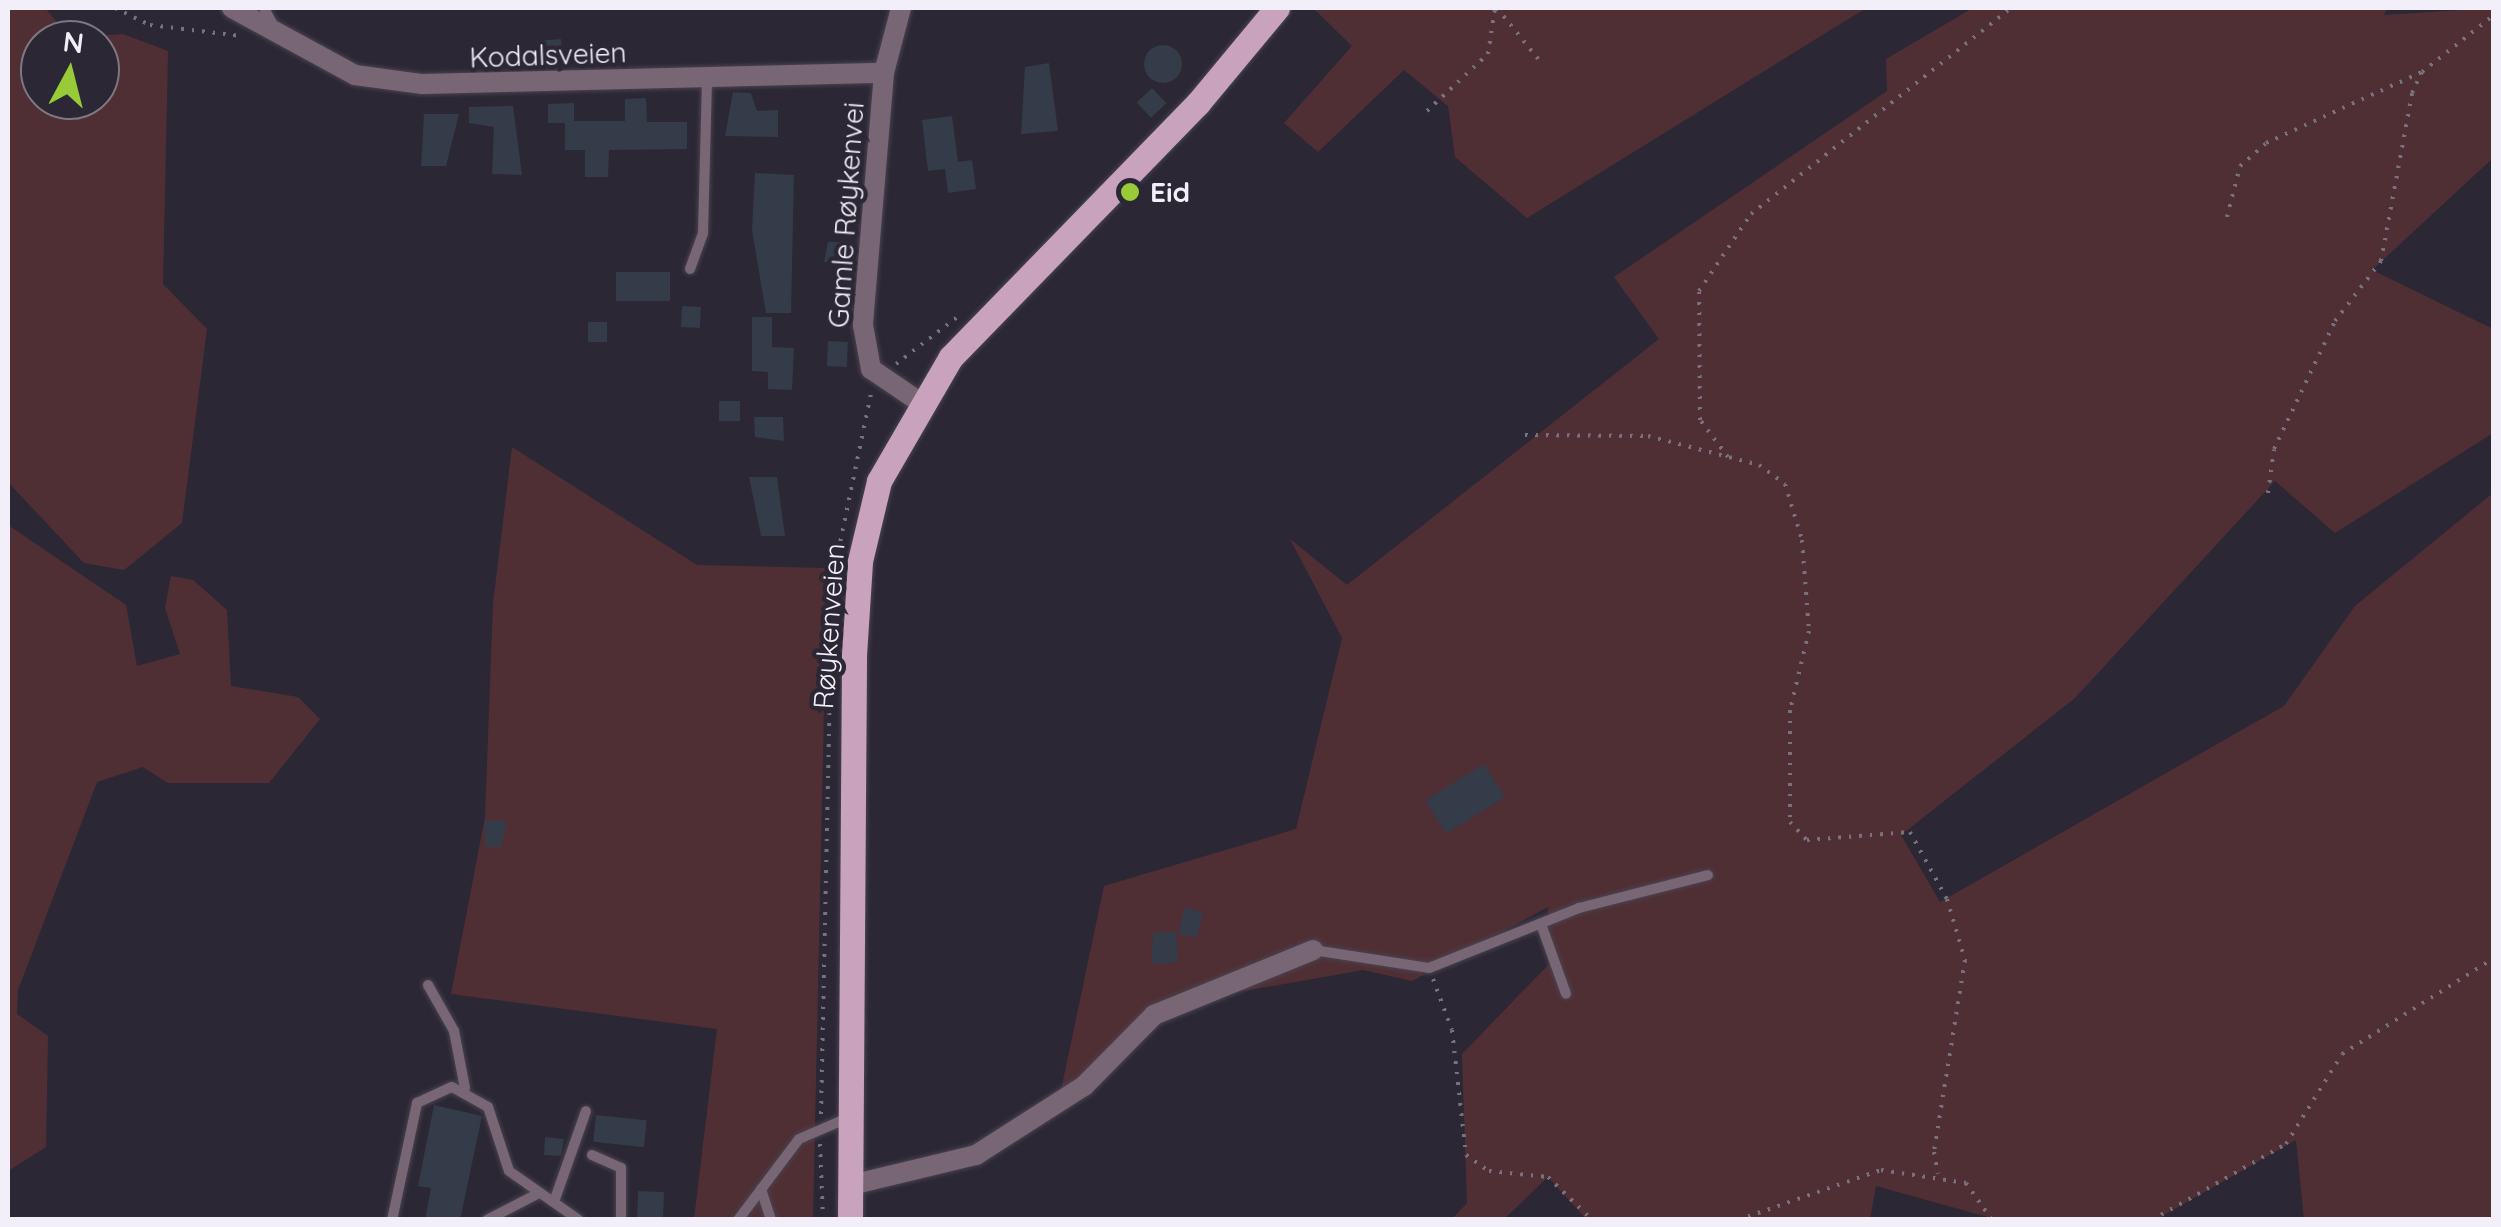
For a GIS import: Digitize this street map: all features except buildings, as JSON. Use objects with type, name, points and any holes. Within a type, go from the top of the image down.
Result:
[{"type":"main road","name":"Røykenveien","points":[[850,1220],[859,573],[879,481],[918,401],[1278,8]]},
{"type":"street","name":"Kodalsveien","points":[[232,8],[269,38],[355,75],[422,84],[884,73]]},
{"type":"street","name":"Gamle Røykenvei","points":[[879,381],[865,357],[863,325],[884,73],[900,8]]},
{"type":"street","points":[[879,381],[918,401]]},
{"type":"street","points":[[851,1186],[976,1154],[1084,1086],[1154,1015],[1313,950]]},
{"type":"lane","points":[[264,8],[269,38]]},
{"type":"lane","points":[[690,269],[704,232],[707,76]]},
{"type":"lane","points":[[1313,950],[1429,968],[1540,924],[1708,875]]},
{"type":"lane","points":[[1540,924],[1566,994]]},
{"type":"lane","points":[[428,986],[454,1032],[465,1088]]},
{"type":"lane","points":[[392,1220],[418,1103],[438,1087],[465,1088],[488,1107],[509,1171],[555,1198],[579,1220]]},
{"type":"lane","points":[[555,1198],[586,1111]]},
{"type":"lane","points":[[738,1220],[778,1159],[821,1126],[851,1117]]},
{"type":"lane","points":[[592,1154],[622,1168],[621,1220]]},
{"type":"lane","points":[[761,1188],[771,1220]]},
{"type":"lane","points":[[488,1220],[540,1192]]},
{"type":"path","points":[[115,8],[150,25],[269,38]]},
{"type":"path","points":[[1496,8],[1542,65]]},
{"type":"path","points":[[1427,111],[1488,54],[1496,8]]},
{"type":"path","points":[[1728,457],[1700,420],[1699,291],[1751,214],[2012,8]]},
{"type":"path","points":[[2227,217],[2240,166],[2257,149],[2422,72],[2494,15]]},
{"type":"path","points":[[2268,493],[2274,449],[2335,321],[2382,260],[2422,72]]},
{"type":"path","points":[[831,648],[860,419],[879,381]]},
{"type":"path","points":[[1525,435],[1616,432],[1728,457],[1785,484],[1802,540],[1809,631],[1790,710],[1790,822],[1807,840],[1910,832],[1965,960],[1934,1152],[1938,1174]]},
{"type":"path","points":[[824,1220],[821,1126],[830,666]]},
{"type":"path","points":[[2152,1220],[2286,1144],[2342,1054],[2494,958]]},
{"type":"path","points":[[1429,968],[1452,1030],[1466,1155],[1489,1171],[1548,1177],[1592,1220]]},
{"type":"path","points":[[1738,1220],[1881,1170],[1938,1174],[1966,1183],[1992,1220]]},
{"type":"shaded area","points":[[8,8],[45,8],[55,20],[20,20],[20,120],[120,120],[120,34],[168,51],[163,284],[207,329],[182,523],[124,570],[84,563],[8,482]]},
{"type":"shaded area","points":[[1313,8],[1866,8],[1527,218],[1455,157],[1448,106],[1404,70],[1318,152],[1284,123],[1352,46]]},
{"type":"shaded area","points":[[1973,8],[2387,8],[2384,15],[2493,8],[2493,158],[2372,270],[2493,329],[2493,433],[2335,533],[2275,481],[2075,698],[1901,835],[1940,902],[2284,706],[2355,606],[2493,493],[2493,1219],[2304,1219],[2296,1140],[2157,1219],[1995,1219],[1876,1186],[1870,1219],[1586,1219],[1548,1177],[1504,1219],[1452,1219],[1467,1203],[1462,1054],[1551,962],[1548,907],[1412,981],[1363,970],[1176,1003],[1060,1095],[1104,886],[1296,829],[1342,638],[1290,539],[1347,585],[1659,339],[1614,277],[1887,91],[1886,59]]},
{"type":"shaded area","points":[[512,447],[697,565],[827,568],[813,1219],[694,1219],[717,1029],[451,994],[485,817],[493,604]]},
{"type":"shaded area","points":[[8,525],[126,605],[137,666],[180,654],[165,608],[171,576],[193,580],[227,610],[231,686],[298,697],[320,719],[269,783],[168,783],[143,767],[97,782],[18,990],[17,1014],[48,1036],[46,1147],[8,1171]]},
{"type":"place","name":"Eid","points":[[1130,192]]}]
